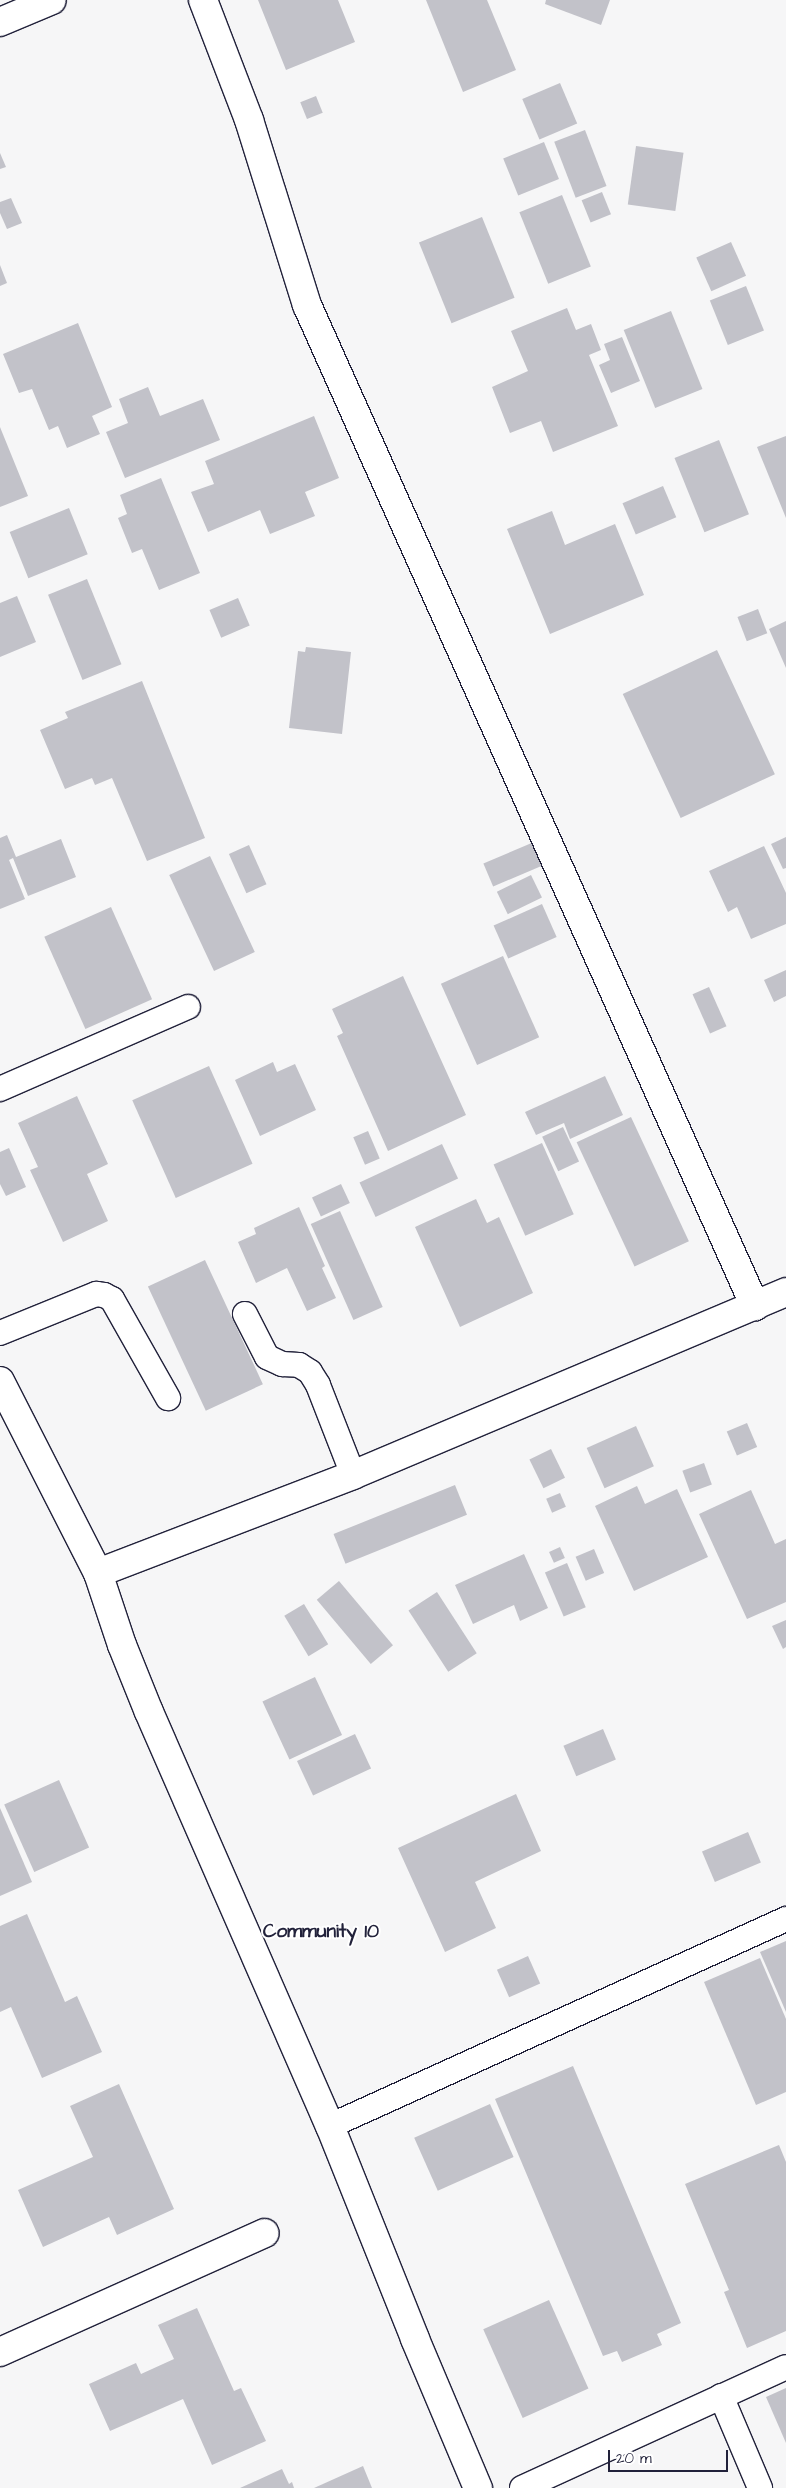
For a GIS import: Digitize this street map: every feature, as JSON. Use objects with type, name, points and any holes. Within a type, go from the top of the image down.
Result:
[{"type":"street","points":[[0,22],[52,0]]},
{"type":"street","points":[[203,0],[249,120],[306,304],[755,1306]]},
{"type":"street","points":[[98,1573],[353,1475],[786,1292]]},
{"type":"street","points":[[0,1381],[98,1573],[122,1645],[149,1712],[330,2126],[415,2340],[478,2488]]},
{"type":"street","points":[[0,2352],[265,2233]]},
{"type":"lane","points":[[0,1089],[188,1008]]},
{"type":"lane","points":[[0,1333],[96,1294],[104,1294],[112,1300],[168,1398]]},
{"type":"lane","points":[[245,1314],[267,1357],[282,1364],[299,1365],[310,1372],[353,1475]]},
{"type":"lane","points":[[330,2126],[786,1919]]},
{"type":"lane","points":[[522,2488],[786,2367]]},
{"type":"lane","points":[[721,2396],[760,2488]]},
{"type":"building","points":[[258,0],[338,0],[355,42],[286,70]]},
{"type":"building","points":[[426,0],[487,0],[516,70],[463,92]]},
{"type":"building","points":[[546,0],[610,0],[601,25],[545,4]]},
{"type":"building","points":[[560,83],[577,124],[539,140],[522,99]]},
{"type":"building","points":[[316,96],[323,113],[307,119],[300,102]]},
{"type":"building","points":[[585,130],[607,186],[576,198],[554,142]]},
{"type":"building","points":[[544,142],[559,179],[518,196],[503,158]]},
{"type":"building","points":[[636,146],[684,153],[675,211],[628,204]]},
{"type":"building","points":[[0,153],[6,167],[0,169]]},
{"type":"building","points":[[602,192],[611,214],[591,222],[582,200]]},
{"type":"building","points":[[562,195],[591,266],[548,284],[519,212]]},
{"type":"building","points":[[11,198],[22,223],[7,229],[0,213],[0,202]]},
{"type":"building","points":[[482,217],[515,298],[452,323],[419,242]]},
{"type":"building","points":[[731,242],[746,276],[711,291],[696,257]]},
{"type":"building","points":[[0,265],[7,283],[0,286]]},
{"type":"building","points":[[746,286],[764,331],[728,345],[710,301]]},
{"type":"building","points":[[567,308],[576,330],[591,324],[601,350],[589,355],[618,426],[553,452],[541,421],[510,433],[492,387],[528,371],[511,331]]},
{"type":"building","points":[[671,311],[702,389],[655,408],[624,330]]},
{"type":"building","points":[[78,323],[112,407],[92,416],[100,434],[67,448],[58,426],[49,430],[32,389],[19,393],[3,354]]},
{"type":"building","points":[[622,337],[640,381],[611,393],[599,365],[610,360],[604,344]]},
{"type":"building","points":[[148,387],[160,416],[203,399],[220,440],[125,478],[106,432],[128,423],[119,399]]},
{"type":"building","points":[[314,416],[339,478],[305,492],[315,516],[270,534],[260,510],[208,532],[191,492],[214,484],[205,461]]},
{"type":"building","points":[[0,427],[28,496],[0,507]]},
{"type":"building","points":[[786,436],[786,518],[757,447]]},
{"type":"building","points":[[719,440],[749,514],[704,532],[674,458]]},
{"type":"building","points":[[161,478],[200,573],[159,590],[142,549],[132,553],[118,518],[127,514],[120,495]]},
{"type":"building","points":[[663,486],[676,517],[636,534],[622,503]]},
{"type":"building","points":[[69,508],[88,554],[28,578],[10,532]]},
{"type":"building","points":[[552,511],[565,545],[615,524],[644,595],[550,634],[507,529]]},
{"type":"building","points":[[87,579],[121,664],[83,680],[48,595]]},
{"type":"building","points":[[17,596],[36,642],[0,657],[0,603]]},
{"type":"building","points":[[238,598],[250,626],[221,638],[209,610]]},
{"type":"building","points":[[758,609],[767,633],[747,641],[737,617]]},
{"type":"building","points":[[786,621],[786,668],[769,629]]},
{"type":"building","points":[[306,647],[351,652],[342,734],[289,728],[298,651],[305,652]]},
{"type":"building","points":[[717,650],[775,774],[681,818],[623,694]]},
{"type":"building","points":[[142,681],[205,838],[147,861],[112,778],[95,785],[92,778],[65,789],[40,730],[68,718],[65,712]]},
{"type":"building","points":[[7,835],[16,857],[61,839],[76,877],[28,896],[13,858],[9,860],[25,899],[0,909],[0,838]]},
{"type":"building","points":[[786,837],[786,868],[783,869],[771,844]]},
{"type":"building","points":[[534,842],[544,865],[493,887],[483,863]]},
{"type":"building","points":[[249,845],[266,884],[246,893],[229,854]]},
{"type":"building","points":[[764,846],[786,893],[786,924],[751,939],[737,907],[728,912],[709,871]]},
{"type":"building","points":[[210,856],[255,952],[214,971],[169,875]]},
{"type":"building","points":[[531,875],[542,897],[508,914],[497,892]]},
{"type":"building","points":[[542,904],[557,937],[508,958],[494,926]]},
{"type":"building","points":[[111,907],[152,999],[85,1029],[44,937]]},
{"type":"building","points":[[503,956],[539,1037],[477,1065],[441,984]]},
{"type":"building","points":[[786,970],[786,996],[774,1002],[764,980]]},
{"type":"building","points":[[403,976],[466,1115],[388,1151],[337,1036],[343,1033],[332,1009]]},
{"type":"building","points":[[709,987],[726,1026],[710,1034],[693,994]]},
{"type":"building","points":[[273,1062],[277,1072],[295,1064],[316,1110],[260,1136],[235,1080]]},
{"type":"building","points":[[209,1066],[253,1164],[176,1198],[132,1100]]},
{"type":"building","points":[[605,1076],[623,1115],[570,1139],[564,1123],[536,1135],[525,1112]]},
{"type":"building","points":[[77,1096],[108,1164],[87,1174],[108,1221],[63,1242],[30,1170],[38,1167],[18,1123]]},
{"type":"building","points":[[631,1117],[689,1241],[635,1267],[577,1142]]},
{"type":"building","points":[[563,1127],[579,1161],[558,1171],[542,1137]]},
{"type":"building","points":[[368,1131],[380,1159],[365,1165],[353,1137]]},
{"type":"building","points":[[542,1143],[574,1214],[525,1236],[494,1165]]},
{"type":"building","points":[[442,1144],[458,1178],[376,1217],[360,1182]]},
{"type":"building","points":[[9,1148],[26,1187],[6,1196],[0,1184],[0,1152]]},
{"type":"building","points":[[341,1184],[350,1203],[321,1217],[312,1198]]},
{"type":"building","points":[[476,1199],[487,1223],[499,1217],[533,1293],[460,1327],[415,1227]]},
{"type":"building","points":[[299,1207],[325,1266],[322,1268],[336,1298],[307,1311],[287,1268],[256,1283],[238,1242],[256,1234],[254,1228]]},
{"type":"building","points":[[340,1211],[383,1307],[353,1320],[311,1224]]},
{"type":"building","points":[[205,1260],[263,1384],[206,1411],[148,1287]]},
{"type":"building","points":[[747,1423],[757,1447],[737,1456],[727,1432]]},
{"type":"building","points":[[636,1426],[654,1466],[605,1488],[587,1448]]},
{"type":"building","points":[[551,1449],[565,1478],[543,1488],[529,1460]]},
{"type":"building","points":[[704,1463],[712,1485],[690,1492],[682,1471]]},
{"type":"building","points":[[455,1485],[467,1515],[346,1564],[334,1534]]},
{"type":"building","points":[[637,1486],[645,1504],[677,1489],[708,1557],[634,1591],[595,1506]]},
{"type":"building","points":[[751,1490],[775,1544],[786,1539],[786,1602],[747,1619],[699,1514]]},
{"type":"building","points":[[560,1493],[566,1507],[552,1513],[546,1499]]},
{"type":"building","points":[[560,1547],[565,1558],[554,1563],[549,1552]]},
{"type":"building","points":[[594,1549],[604,1573],[586,1581],[576,1557]]},
{"type":"building","points":[[524,1554],[548,1608],[520,1621],[514,1605],[473,1624],[455,1585]]},
{"type":"building","points":[[567,1563],[586,1607],[564,1617],[545,1572]]},
{"type":"building","points":[[339,1581],[393,1645],[371,1664],[317,1600]]},
{"type":"building","points":[[437,1592],[477,1653],[448,1672],[408,1611]]},
{"type":"building","points":[[304,1604],[328,1644],[308,1656],[284,1616]]},
{"type":"building","points":[[786,1620],[786,1647],[783,1649],[772,1626]]},
{"type":"building","points":[[315,1677],[342,1735],[289,1760],[262,1702]]},
{"type":"building","points":[[603,1729],[616,1759],[576,1776],[563,1746]]},
{"type":"building","points":[[355,1734],[371,1768],[313,1795],[297,1761]]},
{"type":"building","points":[[59,1780],[89,1848],[34,1872],[4,1804]]},
{"type":"building","points":[[516,1794],[541,1851],[475,1882],[496,1928],[445,1952],[398,1848]]},
{"type":"building","points":[[0,1808],[32,1882],[0,1896]]},
{"type":"building","points":[[748,1832],[761,1862],[715,1882],[702,1852]]},
{"type":"building","points":[[27,1914],[65,2002],[77,1996],[102,2052],[42,2078],[11,2007],[0,2012],[0,1926]]},
{"type":"building","points":[[786,1941],[786,2012],[760,1952]]},
{"type":"building","points":[[528,1956],[540,1983],[509,1997],[497,1970]]},
{"type":"building","points":[[760,1958],[786,2019],[786,2092],[756,2105],[704,1982]]},
{"type":"building","points":[[573,2066],[681,2323],[657,2334],[662,2345],[622,2362],[617,2351],[603,2356],[495,2099]]},
{"type":"building","points":[[119,2084],[174,2209],[117,2235],[109,2217],[43,2247],[18,2190],[93,2157],[70,2106]]},
{"type":"building","points":[[490,2104],[514,2157],[438,2191],[414,2138]]},
{"type":"building","points":[[779,2145],[786,2162],[786,2331],[747,2348],[724,2292],[729,2290],[685,2184]]},
{"type":"building","points":[[549,2300],[588,2389],[523,2418],[483,2329]]},
{"type":"building","points":[[197,2308],[234,2391],[241,2388],[266,2441],[212,2465],[183,2399],[110,2431],[89,2384],[136,2363],[141,2374],[174,2359],[158,2325]]},
{"type":"building","points":[[786,2388],[786,2443],[766,2397]]},
{"type":"building","points":[[363,2466],[372,2488],[314,2488]]},
{"type":"building","points":[[282,2469],[289,2484],[292,2482],[294,2488],[240,2488]]},
{"type":"district","name":"Community 10","points":[[321,1932]]}]
